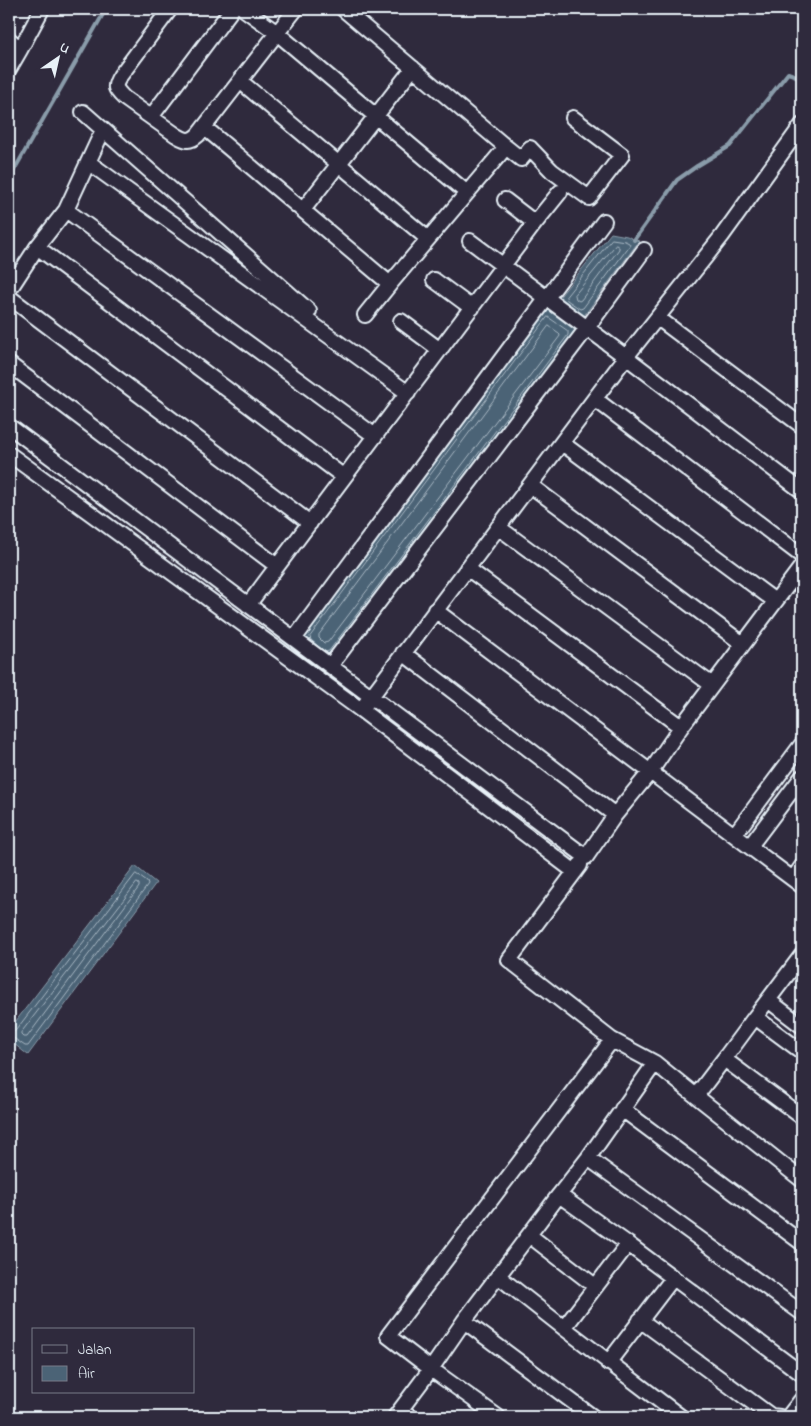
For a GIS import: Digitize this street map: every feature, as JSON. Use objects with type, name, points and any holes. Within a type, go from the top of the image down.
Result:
[{"type":"street","points":[[9,69],[42,9]]},
{"type":"street","points":[[170,9],[120,76],[116,83],[117,91],[124,98],[184,139],[193,140],[296,9]]},
{"type":"street","points":[[150,116],[232,9]]},
{"type":"street","points":[[244,9],[277,33],[467,193]]},
{"type":"street","points":[[343,9],[521,159],[530,148],[552,171],[589,198],[622,155],[573,118]]},
{"type":"street","points":[[9,39],[20,50]]},
{"type":"street","points":[[303,210],[413,68]]},
{"type":"street","points":[[240,81],[428,239]]},
{"type":"street","points":[[83,112],[370,364]]},
{"type":"street","points":[[361,710],[626,357],[722,236],[802,124]]},
{"type":"street","points":[[204,127],[390,284]]},
{"type":"street","points":[[9,290],[37,248],[66,210],[103,130]]},
{"type":"street","points":[[365,315],[506,147]]},
{"type":"street","points":[[88,162],[408,393]]},
{"type":"street","points":[[248,605],[560,192]]},
{"type":"street","points":[[505,200],[535,223]]},
{"type":"street","points":[[66,210],[375,436]]},
{"type":"street","points":[[294,639],[604,222]]},
{"type":"street","points":[[470,241],[802,491]]},
{"type":"street","points":[[37,248],[344,477]]},
{"type":"street","points":[[330,666],[644,250]]},
{"type":"street","points":[[434,280],[472,308]]},
{"type":"street","points":[[9,297],[310,523]]},
{"type":"street","points":[[658,318],[802,426]]},
{"type":"street","points":[[401,321],[440,350]]},
{"type":"street","points":[[9,364],[277,566]]},
{"type":"street","points":[[595,399],[802,556]]},
{"type":"street","points":[[9,426],[586,856]]},
{"type":"street","points":[[562,443],[775,602]]},
{"type":"street","points":[[9,454],[361,710],[575,872]]},
{"type":"street","points":[[530,485],[743,644]]},
{"type":"street","points":[[498,527],[712,685]]},
{"type":"street","points":[[802,566],[508,960],[612,1040],[655,1063],[802,1180]]},
{"type":"street","points":[[467,568],[681,727]]},
{"type":"street","points":[[435,610],[798,882],[802,866]]},
{"type":"street","points":[[403,653],[615,815]]},
{"type":"street","points":[[735,834],[802,744]]},
{"type":"street","points":[[750,846],[802,778]]},
{"type":"street","points":[[696,1096],[802,955]]},
{"type":"street","points":[[768,1000],[802,1026]]},
{"type":"street","points":[[755,1017],[802,1052]]},
{"type":"street","points":[[498,1417],[388,1336],[612,1040]]},
{"type":"street","points":[[724,1059],[802,1117]]},
{"type":"street","points":[[402,1415],[464,1321],[588,1158],[655,1063]]},
{"type":"street","points":[[622,1108],[802,1242]]},
{"type":"street","points":[[588,1158],[802,1313]]},
{"type":"street","points":[[560,1195],[802,1374]]},
{"type":"street","points":[[529,1235],[595,1286]]},
{"type":"street","points":[[564,1328],[628,1244]]},
{"type":"street","points":[[498,1276],[608,1363],[681,1417]]},
{"type":"street","points":[[608,1363],[673,1278]]},
{"type":"street","points":[[640,1320],[771,1416],[780,1417]]},
{"type":"street","points":[[464,1321],[593,1417]]},
{"type":"street","points":[[788,1417],[802,1399]]},
{"type":"water","points":[[611,233],[627,236],[639,241],[583,317],[557,300]]},
{"type":"water","points":[[547,309],[577,332],[328,660],[302,639]]},
{"type":"water","points":[[135,866],[156,883],[28,1055],[9,1040],[9,1030]]},
{"type":"waterway","points":[[9,179],[106,9]]},
{"type":"waterway","points":[[634,240],[677,180],[730,146],[788,73],[802,78]]}]
